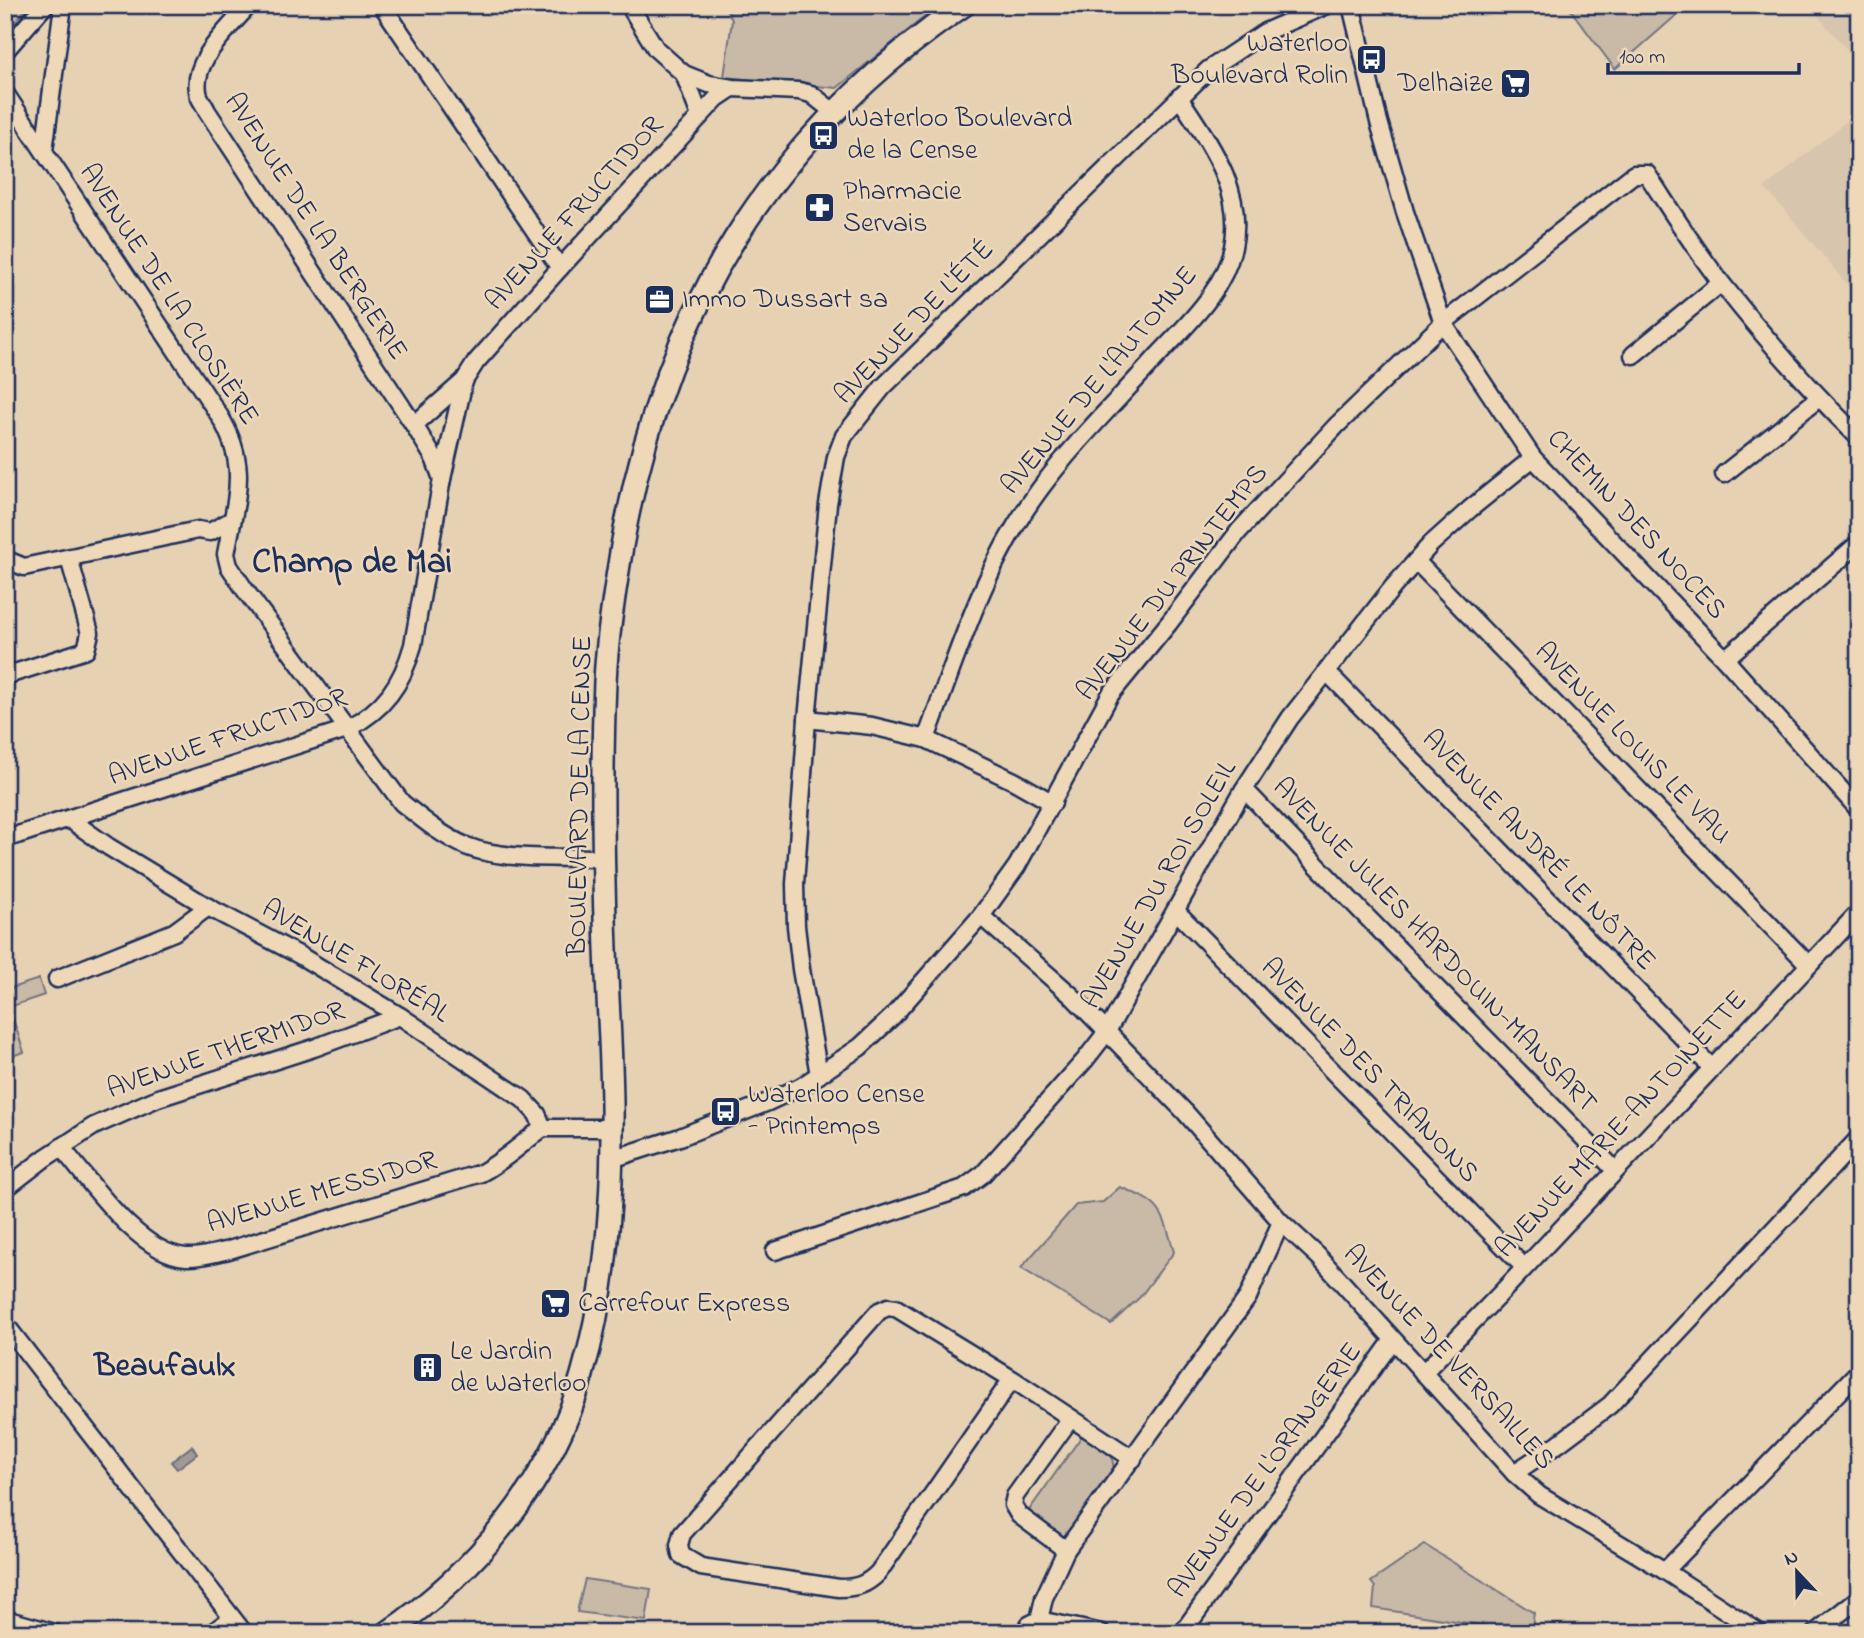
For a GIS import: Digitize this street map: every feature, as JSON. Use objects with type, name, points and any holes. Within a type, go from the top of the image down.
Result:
[{"type":"main road","name":"BOULEVARD DE LA CENSE","points":[[387,1633],[433,1599],[474,1559],[517,1506],[565,1424],[582,1378],[601,1287],[612,1160],[602,858],[605,677],[617,578],[641,454],[659,397],[680,341],[705,288],[733,240],[777,178],[835,113],[893,60],[960,6]]},
{"type":"street","points":[[5,51],[45,5]]},
{"type":"street","name":"AVENUE DE LA CLOSIÈRE","points":[[44,151],[63,5]]},
{"type":"street","name":"AVENUE DE LA BERGERIE","points":[[248,5],[200,67],[199,95],[414,425],[434,458],[442,479]]},
{"type":"street","points":[[382,5],[560,268]]},
{"type":"street","points":[[629,5],[656,49],[684,74],[732,89],[811,94],[835,113]]},
{"type":"street","name":"AVENUE DE L'ÉTÉ","points":[[819,1075],[796,926],[796,848],[828,504],[836,457],[844,436],[883,387],[1208,70],[1237,48],[1278,26],[1327,5]]},
{"type":"street","name":"CHEMIN DES NOCES","points":[[1351,5],[1379,122],[1405,212],[1443,323],[1533,458],[1725,659],[1859,810]]},
{"type":"street","points":[[684,74],[699,116]]},
{"type":"street","name":"AVENUE FRUCTIDOR","points":[[414,425],[464,381],[476,362],[699,116],[716,98],[732,89]]},
{"type":"street","name":"AVENUE DE LA CLOSIÈRE","points":[[5,93],[233,438],[239,464],[239,480],[226,554]]},
{"type":"street","name":"AVENUE DE L'AUTOMNE","points":[[926,739],[986,579],[1001,548],[1072,449],[1183,330],[1211,295],[1223,273],[1233,247],[1234,203],[1220,163],[1179,97]]},
{"type":"street","name":"AVENUE DU PRINTEMPS","points":[[612,1160],[680,1137],[802,1086],[860,1047],[891,1017],[981,916],[1017,866],[1110,695],[1239,531],[1336,426],[1443,323],[1634,174],[1641,172],[1647,174],[1721,283]]},
{"type":"street","points":[[1633,355],[1721,283],[1760,332],[1859,438]]},
{"type":"street","name":"AVENUE FRUCTIDOR","points":[[5,839],[347,729],[365,720],[383,704],[396,689],[414,645],[442,479],[464,381]]},
{"type":"street","points":[[1724,474],[1819,398]]},
{"type":"street","name":"AVENUE DU ROI SOLEIL","points":[[775,1251],[948,1194],[975,1182],[1106,1033],[1244,789],[1276,737],[1326,671],[1416,561],[1470,509],[1533,458]]},
{"type":"street","points":[[210,533],[232,520]]},
{"type":"street","points":[[5,559],[24,567],[198,530],[210,533],[226,554],[229,566],[241,584],[402,803],[432,827],[467,846],[509,855],[602,858]]},
{"type":"street","points":[[1725,659],[1859,543]]},
{"type":"street","points":[[5,676],[86,650],[89,633],[69,558]]},
{"type":"street","name":"AVENUE LOUIS LE VAU","points":[[1416,561],[1809,965]]},
{"type":"street","name":"AVENUE ANDRÉ LE NÔTRE","points":[[1326,671],[1712,1068]]},
{"type":"street","points":[[807,719],[872,726],[926,739],[1053,803]]},
{"type":"street","name":"AVENUE JULES HARDOUIN-MANSART","points":[[1244,789],[1615,1170]]},
{"type":"street","name":"AVENUE FLORÉAL","points":[[69,819],[109,847],[208,907],[299,956],[400,1016],[523,1099],[537,1115],[543,1128]]},
{"type":"street","points":[[57,979],[174,932],[208,907]]},
{"type":"street","name":"AVENUE DES TRIANONS","points":[[1176,911],[1524,1267]]},
{"type":"street","name":"AVENUE MARIE-ANTOINETTE","points":[[1423,1373],[1859,912]]},
{"type":"street","name":"AVENUE DE VERSAILLES","points":[[981,916],[1072,996],[1185,1112],[1281,1222],[1318,1256],[1514,1473],[1539,1495],[1665,1571],[1760,1633]]},
{"type":"street","name":"AVENUE THERMIDOR","points":[[5,1189],[94,1126],[158,1098],[314,1048],[400,1016]]},
{"type":"street","points":[[543,1128],[612,1128]]},
{"type":"street","name":"AVENUE MESSIDOR","points":[[61,1147],[132,1229],[165,1252],[184,1257],[206,1256],[229,1250],[481,1174],[497,1165],[543,1128]]},
{"type":"street","points":[[1514,1473],[1610,1405],[1859,1138]]},
{"type":"street","points":[[1042,1626],[1044,1598],[1066,1550],[1248,1297],[1281,1222]]},
{"type":"street","points":[[1012,1379],[878,1573],[868,1583],[854,1588],[839,1588],[701,1567],[681,1555],[679,1545],[682,1534],[879,1311],[888,1307],[896,1308],[1012,1379],[1133,1459]]},
{"type":"street","points":[[5,1324],[244,1633]]},
{"type":"street","name":"AVENUE DE L'ORANGERIE","points":[[1181,1633],[1393,1340]]},
{"type":"street","points":[[1665,1571],[1859,1371]]},
{"type":"street","points":[[1066,1550],[1019,1515],[1013,1505],[1015,1496],[1071,1418]]},
{"type":"street","points":[[1815,1633],[1859,1598]]},
{"type":"street","points":[[212,1633],[232,1618]]},
{"type":"street","points":[[5,1619],[55,1633]]},
{"type":"street","points":[[1027,1633],[1029,1625],[1102,1633]]},
{"type":"shaded area","points":[[5,5],[29,5],[5,35]]},
{"type":"shaded area","points":[[724,5],[939,5],[837,88],[724,77],[732,20]]},
{"type":"shaded area","points":[[1567,5],[1688,5],[1615,69]]},
{"type":"shaded area","points":[[1808,5],[1859,5],[1859,63]]},
{"type":"shaded area","points":[[1859,111],[1859,299],[1764,188]]},
{"type":"shaded area","points":[[39,979],[44,995],[9,1007],[24,1052],[5,1058],[5,990]]},
{"type":"shaded area","points":[[1120,1187],[1144,1198],[1158,1210],[1163,1217],[1174,1252],[1140,1297],[1111,1324],[1021,1268],[1076,1205],[1103,1202]]},
{"type":"shaded area","points":[[1084,1433],[1111,1453],[1115,1474],[1067,1537],[1060,1538],[1025,1516]]},
{"type":"shaded area","points":[[192,1446],[197,1454],[177,1469],[171,1462]]},
{"type":"shaded area","points":[[1425,1545],[1534,1613],[1531,1633],[1373,1608],[1375,1587],[1371,1582]]},
{"type":"shaded area","points":[[585,1579],[651,1589],[646,1621],[577,1612]]},
{"type":"place","name":"Waterloo Boulevard Rolin","points":[[1371,60]]},
{"type":"place","name":"Delhaize","points":[[1516,84]]},
{"type":"place","name":"Waterloo Boulevard de la Cense","points":[[824,135]]},
{"type":"place","name":"Pharmacie Servais","points":[[820,208]]},
{"type":"place","name":"Immo Dussart sa","points":[[659,300]]},
{"type":"place","name":"Waterloo Cense - Printemps","points":[[725,1111]]},
{"type":"place","name":"Carrefour Express","points":[[555,1304]]},
{"type":"place","name":"Le Jardin de Waterloo","points":[[427,1368]]},
{"type":"district","name":"Champ de Mai","points":[[352,563]]},
{"type":"district","name":"Beaufaulx","points":[[165,1367]]}]
